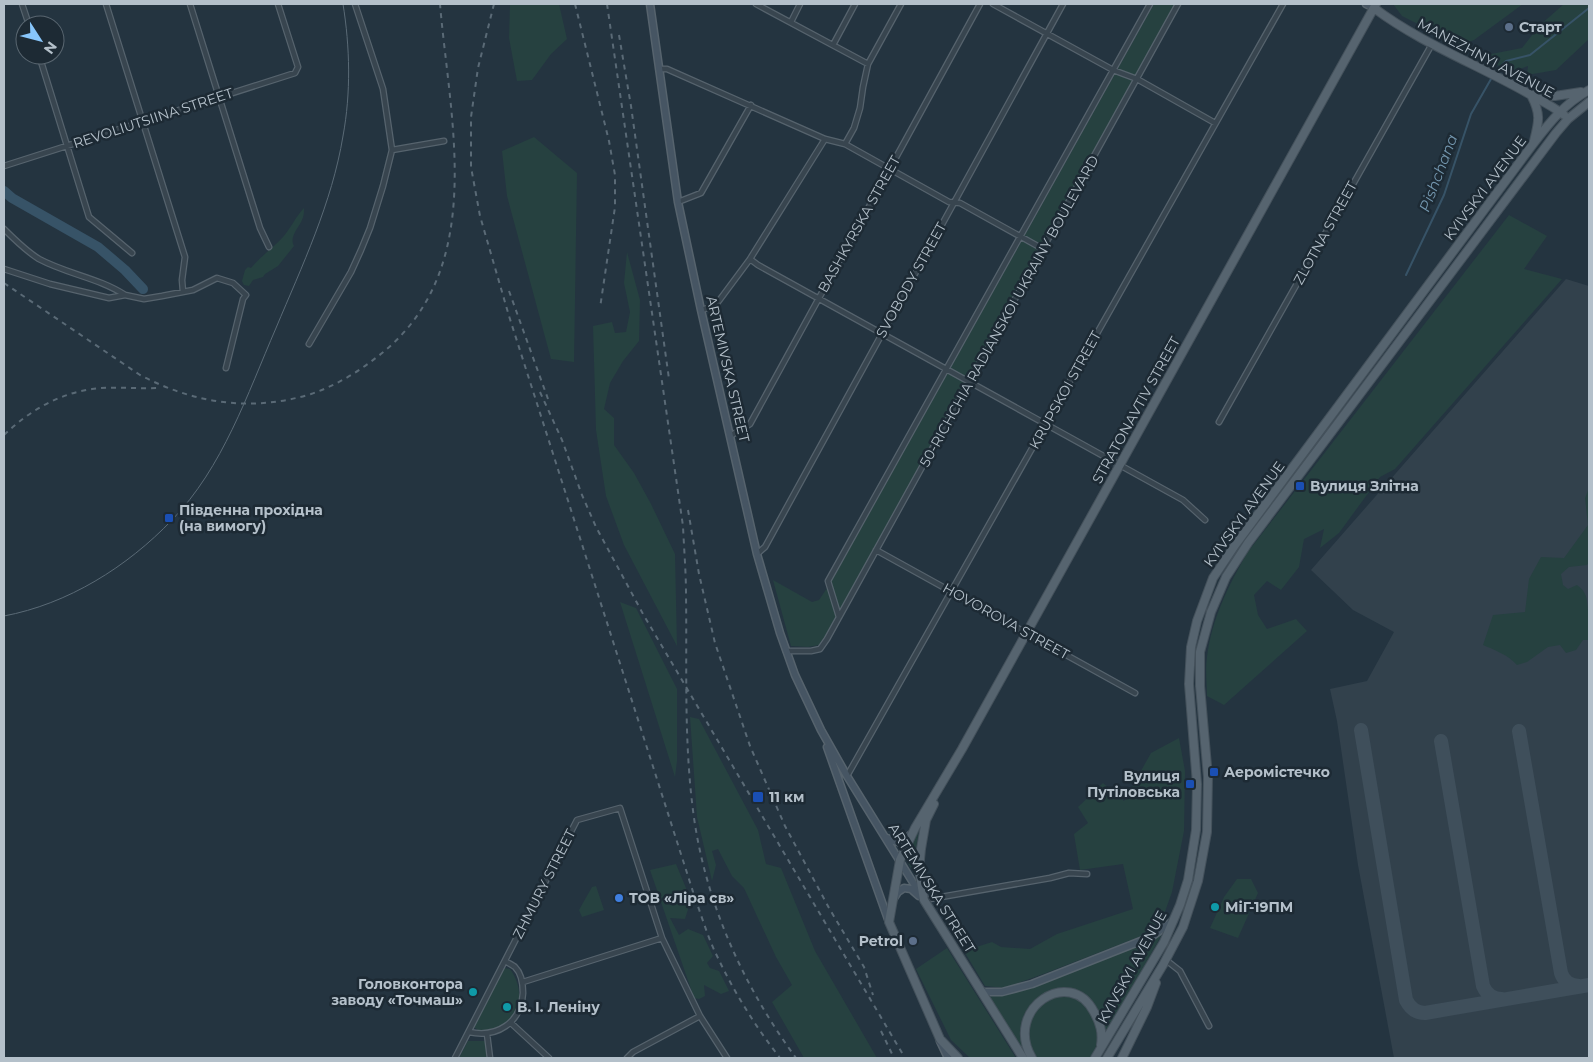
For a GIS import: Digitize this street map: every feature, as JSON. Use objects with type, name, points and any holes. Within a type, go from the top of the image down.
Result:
[{"type":"main road","name":"ARTEMIVSKA STREET","points":[[650,4],[678,202],[757,554],[786,651],[821,730],[889,922],[948,1058]]},
{"type":"main road","name":"MANEZHNYI AVENUE","points":[[1366,4],[1375,6],[1390,20],[1531,95],[1560,112],[1568,119]]},
{"type":"main road","name":"STRATONAVTIV STREET","points":[[889,922],[900,860],[915,828],[962,749],[1375,6]]},
{"type":"main road","points":[[1533,144],[1539,119],[1536,105],[1531,95],[1555,96],[1588,91]]},
{"type":"main road","name":"KYIVSKYI AVENUE","points":[[1095,1058],[1164,942],[1180,905],[1188,880],[1196,830],[1197,784],[1189,684],[1191,647],[1197,621],[1213,578],[1235,545],[1533,144],[1571,101],[1588,91]]},
{"type":"main road","name":"KYIVSKYI AVENUE","points":[[1107,1058],[1183,927],[1198,881],[1207,832],[1208,778],[1200,686],[1200,652],[1211,612],[1226,577],[1248,543],[1556,133],[1568,119],[1589,102]]},
{"type":"main road","points":[[1193,733],[1204,728]]},
{"type":"main road","name":"ARTEMIVSKA STREET","points":[[821,730],[847,776],[1023,1057]]},
{"type":"main road","points":[[924,900],[919,869],[920,849],[926,820],[962,749]]},
{"type":"main road","points":[[1195,754],[1206,753]]},
{"type":"main road","points":[[887,838],[896,843],[902,842],[907,840],[915,828]]},
{"type":"main road","points":[[893,900],[898,892],[904,888],[911,889],[924,900]]},
{"type":"main road","points":[[1180,905],[1182,910],[1190,909]]},
{"type":"main road","points":[[982,992],[1002,992],[1032,984],[1151,938],[1174,920],[1181,922],[1183,927]]},
{"type":"main road","points":[[1122,1058],[1147,1007],[1164,962]]},
{"type":"main road","points":[[1032,1058],[1025,1039],[1024,1026],[1030,1013],[1040,1001],[1052,994],[1068,992],[1080,996],[1090,1004],[1102,1032],[1101,1048]]},
{"type":"main road","points":[[940,1040],[958,1058]]},
{"type":"street","points":[[106,4],[185,257],[182,280],[183,292]]},
{"type":"street","points":[[190,4],[260,228],[269,247]]},
{"type":"street","name":"REVOLIUTSIINA STREET","points":[[4,166],[295,73],[298,67],[278,4]]},
{"type":"street","points":[[309,344],[351,272],[361,250],[378,203],[392,150],[384,89],[355,4]]},
{"type":"street","points":[[756,4],[868,64]]},
{"type":"street","points":[[791,22],[800,4]]},
{"type":"street","points":[[833,45],[855,4]]},
{"type":"street","points":[[846,144],[854,128],[860,108],[868,64],[901,4]]},
{"type":"street","name":"BASHKYRSKA STREET","points":[[730,436],[750,424],[980,4]]},
{"type":"street","points":[[993,4],[1215,123]]},
{"type":"street","name":"SVOBODY STREET","points":[[757,554],[765,547],[1063,4]]},
{"type":"street","name":"50-RICHCHIA RADIANSKOI UKRAINY BOULEVARD","points":[[839,617],[828,581],[1150,4]]},
{"type":"street","name":"50-RICHCHIA RADIANSKOI UKRAINY BOULEVARD","points":[[786,651],[811,651],[820,648],[827,639],[1178,4]]},
{"type":"street","name":"KRUPSKOI STREET","points":[[847,776],[1283,4]]},
{"type":"street","name":"ZLOTNA STREET","points":[[1219,422],[1432,44]]},
{"type":"street","points":[[42,65],[89,217],[132,253]]},
{"type":"street","points":[[659,69],[667,69],[825,139],[846,144],[949,202],[960,203],[1043,249]]},
{"type":"street","points":[[678,202],[701,193],[750,105]]},
{"type":"street","points":[[701,310],[715,306],[750,259],[825,139]]},
{"type":"street","points":[[392,150],[444,140]]},
{"type":"street","points":[[4,229],[21,246],[38,258],[111,286],[125,295],[144,299],[194,290],[217,278],[233,282],[246,295],[243,299],[226,368]]},
{"type":"street","points":[[750,259],[758,266],[1183,500],[1205,520]]},
{"type":"street","points":[[4,269],[50,284],[109,298],[125,295]]},
{"type":"street","name":"HOVOROVA STREET","points":[[876,550],[1135,693]]},
{"type":"street","name":"ZHMURY STREET","points":[[455,1058],[577,820],[620,808],[662,938]]},
{"type":"street","points":[[924,900],[1069,873],[1087,874]]},
{"type":"street","points":[[523,982],[662,938],[700,1016],[727,1058]]},
{"type":"street","points":[[469,1032],[487,1034],[511,1023],[519,1012],[523,982],[515,967],[505,961]]},
{"type":"street","points":[[1164,962],[1180,971],[1209,1026]]},
{"type":"street","points":[[627,1058],[633,1052],[700,1016]]},
{"type":"street","points":[[511,1023],[549,1058]]},
{"type":"street","points":[[487,1034],[490,1058]]},
{"type":"shaded area","points":[[1566,279],[1589,286],[1589,1058],[1394,1058],[1358,865],[1337,721],[1330,689],[1367,681],[1394,632],[1353,610],[1311,570]]},
{"type":"green space","points":[[510,4],[559,4],[567,39],[551,54],[532,80],[517,81],[509,38]]},
{"type":"green space","points":[[1154,4],[1177,4],[825,637],[819,645],[808,647],[791,646],[773,580],[812,602],[819,600],[831,582]]},
{"type":"green space","points":[[1393,4],[1523,4],[1474,40],[1460,45],[1402,16]]},
{"type":"green space","points":[[1564,4],[1589,4],[1589,39],[1556,70],[1527,75],[1528,66],[1512,72],[1489,61],[1491,54],[1522,48],[1539,26]]},
{"type":"green space","points":[[534,137],[577,173],[574,362],[551,359],[507,196],[502,151]]},
{"type":"green space","points":[[304,208],[303,218],[293,236],[294,246],[278,266],[263,277],[253,280],[249,286],[244,285],[242,281],[245,270],[248,267],[251,268],[283,237]]},
{"type":"green space","points":[[1509,215],[1547,236],[1524,269],[1562,279],[1395,469],[1380,477],[1339,533],[1320,548],[1324,529],[1304,539],[1299,567],[1281,590],[1267,581],[1254,595],[1258,615],[1267,629],[1296,619],[1307,631],[1224,705],[1207,696],[1206,662],[1209,643],[1227,591],[1247,553]]},
{"type":"green space","points":[[627,252],[640,300],[639,341],[623,361],[610,383],[604,409],[614,418],[614,445],[634,473],[675,554],[677,646],[624,545],[606,496],[596,430],[593,326],[612,322],[615,333],[626,332],[630,312],[624,283]]},
{"type":"green space","points":[[1589,488],[1589,562],[1587,565],[1569,567],[1561,574],[1563,585],[1568,589],[1577,585],[1586,596],[1588,610],[1589,608],[1589,640],[1583,640],[1576,650],[1566,653],[1560,645],[1548,647],[1527,662],[1517,665],[1497,651],[1483,645],[1493,615],[1525,612],[1529,579],[1541,557],[1564,558],[1588,525],[1585,498]]},
{"type":"green space","points":[[620,602],[636,608],[677,689],[677,761],[675,777]]},
{"type":"green space","points":[[690,717],[699,719],[758,830],[766,864],[781,868],[815,951],[877,1058],[804,1058],[772,1002],[792,985],[776,957],[744,888],[732,876],[718,849],[712,851],[716,865],[712,881],[697,817]]},
{"type":"green space","points":[[1179,738],[1185,771],[1184,831],[1172,892],[1162,920],[1139,937],[1046,973],[1004,988],[985,986],[964,951],[992,942],[1001,947],[1030,949],[1057,934],[1133,909],[1123,864],[1080,870],[1074,834],[1088,823],[1078,807],[1103,783],[1124,801],[1151,753]]},
{"type":"green space","points":[[919,829],[914,861],[916,876],[904,857]]},
{"type":"green space","points":[[676,864],[691,900],[685,919],[670,918],[679,935],[688,929],[703,935],[713,956],[707,963],[710,968],[719,971],[729,991],[721,994],[704,985],[705,996],[699,999],[694,998],[650,870]]},
{"type":"green space","points":[[1237,879],[1251,879],[1258,893],[1238,938],[1210,928],[1224,897]]},
{"type":"green space","points":[[596,886],[604,910],[582,917],[579,910],[592,887]]},
{"type":"green space","points":[[1165,929],[1104,1038],[1099,1012],[1087,996],[1071,989],[1053,991],[1037,999],[1025,1013],[1021,1031],[1025,1054],[988,997],[1015,992],[1151,939]]},
{"type":"green space","points":[[947,948],[1016,1058],[970,1058],[951,1040],[916,969]]},
{"type":"green space","points":[[504,968],[510,969],[516,980],[519,1001],[516,1011],[502,1025],[491,1030],[479,1031],[474,1027]]},
{"type":"green space","points":[[1062,995],[1072,996],[1081,1000],[1089,1008],[1094,1018],[1098,1029],[1098,1040],[1090,1058],[1037,1058],[1032,1047],[1029,1037],[1031,1019],[1042,1005]]},
{"type":"green space","points":[[468,1041],[485,1041],[487,1058],[459,1058]]},
{"type":"waterway","name":"Pishchana","points":[[1496,71],[1506,61],[1530,55],[1589,8]]},
{"type":"waterway","name":"Pishchana","points":[[1406,275],[1444,195],[1471,114],[1491,79]]},
{"type":"waterway","points":[[4,191],[12,198],[98,247],[125,270],[143,289]]},
{"type":"taxiway","points":[[1361,730],[1406,1000],[1409,1005],[1416,1011],[1425,1013],[1589,985]]},
{"type":"taxiway","points":[[1519,731],[1561,973],[1568,983],[1579,986]]},
{"type":"taxiway","points":[[1441,741],[1483,986],[1491,996],[1502,999]]},
{"type":"tram line","points":[[4,616],[51,603],[73,593],[116,568],[136,553],[172,520],[190,499],[220,454],[244,404],[296,281],[332,186],[346,120],[348,87],[348,53],[343,4]]},
{"type":"railway","points":[[4,283],[140,375],[161,385],[203,399],[245,404],[289,400],[320,391],[354,373],[377,357],[412,322],[436,283],[449,239],[454,193],[454,146],[440,4]]},
{"type":"railway","points":[[494,4],[478,68],[471,117],[471,167],[480,216],[509,316],[705,927],[717,956],[738,996],[780,1058]]},
{"type":"railway","points":[[575,4],[609,141],[615,175],[615,207],[600,308]]},
{"type":"railway","points":[[607,4],[683,526],[686,586],[686,698],[689,776],[697,837],[705,871],[727,937],[758,999],[796,1058]]},
{"type":"railway","points":[[619,35],[631,106],[669,379]]},
{"type":"railway","points":[[509,291],[548,399]]},
{"type":"railway","points":[[4,435],[34,411],[56,399],[79,391],[100,388],[159,388]]},
{"type":"railway","points":[[540,392],[562,440],[596,527],[643,614],[905,1058]]},
{"type":"railway","points":[[688,510],[699,574],[715,643],[750,746],[785,826],[829,908],[864,967],[873,995]]},
{"type":"railway","points":[[881,1031],[894,1058]]},
{"type":"place","name":"Старт","points":[[1509,27]]},
{"type":"place","name":"Вулиця Злітна","points":[[1300,486]]},
{"type":"place","name":"Південна прохідна (на вимогу)","points":[[169,518]]},
{"type":"place","name":"Аеромістечко","points":[[1214,772]]},
{"type":"place","name":"Вулиця Путіловська","points":[[1190,784]]},
{"type":"place","name":"11 км","points":[[758,797]]},
{"type":"place","name":"ТОВ «Ліра св»","points":[[619,898]]},
{"type":"place","name":"МіГ-19ПМ","points":[[1215,907]]},
{"type":"place","name":"Petrol","points":[[913,941]]},
{"type":"place","name":"Головконтора заводу «Точмаш»","points":[[473,992]]},
{"type":"place","name":"В. І. Леніну","points":[[507,1007]]}]
